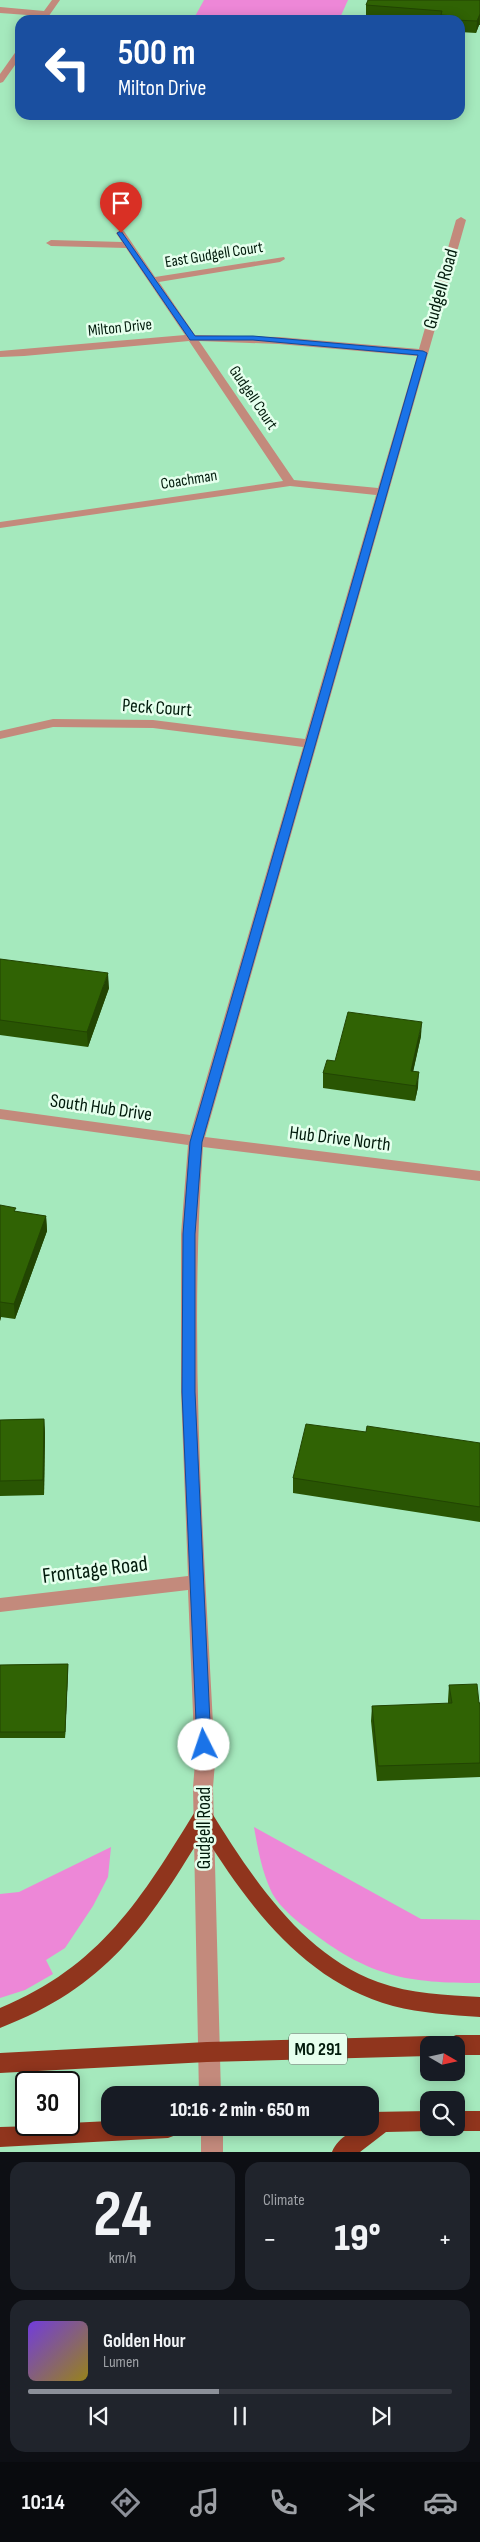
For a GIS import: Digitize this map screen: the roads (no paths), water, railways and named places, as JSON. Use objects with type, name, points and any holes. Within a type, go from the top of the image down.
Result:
[{"type":"highway","points":[[0,2018],[46,1998],[86,1970],[119,1937],[163,1882],[203,1816],[232,1864],[265,1906],[293,1938],[324,1963],[368,1988],[411,1999],[480,2007]]},
{"type":"highway","points":[[465,2045],[480,2045]]},
{"type":"highway","name":"MO 291","points":[[0,2063],[208,2052],[420,2046]]},
{"type":"highway","points":[[379,2122],[420,2121]]},
{"type":"highway","points":[[465,2121],[480,2121]]},
{"type":"highway","points":[[0,2137],[101,2132]]},
{"type":"highway","points":[[343,2152],[361,2136]]},
{"type":"street","points":[[45,15],[56,0]]},
{"type":"street","points":[[0,10],[31,15]]},
{"type":"street","points":[[0,80],[15,59]]},
{"type":"street","name":"Gudgell Road","points":[[210,2086],[203,1816],[205,1763],[200,1692],[200,1614],[196,1582],[189,1392],[189,1234],[196,1142],[461,220]]},
{"type":"street","name":"Gudgell Court","points":[[121,233],[290,483]]},
{"type":"street","points":[[51,243],[129,245]]},
{"type":"street","name":"East Gudgell Court","points":[[153,280],[280,259]]},
{"type":"street","name":"Milton Drive","points":[[0,354],[61,351],[144,340],[193,338],[253,338],[423,353]]},
{"type":"street","name":"Coachman","points":[[0,526],[290,483],[384,492]]},
{"type":"street","name":"Peck Court","points":[[0,735],[53,723],[153,724],[311,744]]},
{"type":"street","name":"South Hub Drive","points":[[0,1114],[196,1142]]},
{"type":"street","name":"Hub Drive North","points":[[196,1142],[480,1176]]},
{"type":"street","name":"Frontage Road","points":[[0,1605],[196,1582]]},
{"type":"street","points":[[212,2136],[212,2152]]}]
